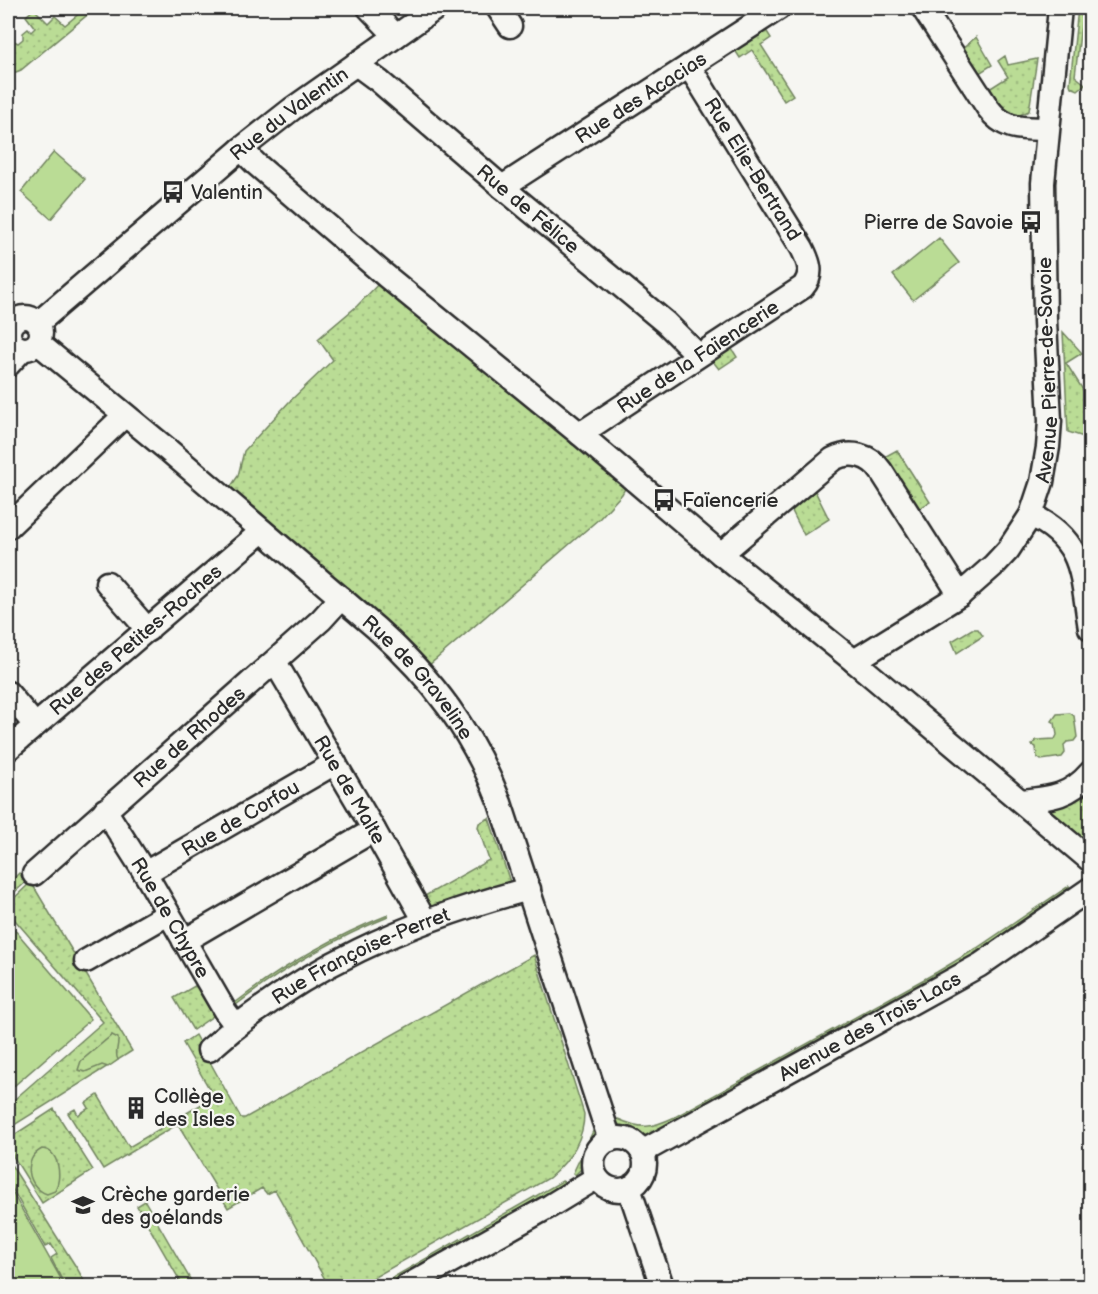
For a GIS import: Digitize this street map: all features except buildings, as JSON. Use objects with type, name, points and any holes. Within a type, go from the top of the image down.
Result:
[{"type":"street","points":[[369,8],[396,36]]},
{"type":"street","name":"Rue du Valentin","points":[[27,345],[241,149],[292,109],[436,8]]},
{"type":"street","name":"Rue des Acacias","points":[[502,187],[779,8]]},
{"type":"street","points":[[923,8],[998,120],[1014,127],[1047,129]]},
{"type":"street","name":"Avenue Pierre-de-Savoie","points":[[854,661],[960,595],[1008,550],[1031,515],[1042,482],[1050,421],[1043,213],[1047,129],[1060,8]]},
{"type":"street","name":"Rue de Félice","points":[[356,64],[666,323],[698,355]]},
{"type":"street","name":"Rue Elie-Bertrand","points":[[689,66],[802,248],[810,274]]},
{"type":"street","points":[[241,149],[386,276],[580,434],[721,554],[854,661],[1090,860]]},
{"type":"street","name":"Rue de la Faïencerie","points":[[580,434],[803,287],[810,274]]},
{"type":"street","points":[[9,326],[11,340],[18,347],[27,345]]},
{"type":"street","name":"Rue de Graveline","points":[[27,345],[124,415],[262,531],[406,655],[439,693],[460,723],[493,785],[610,1140]]},
{"type":"street","points":[[8,527],[124,415]]},
{"type":"street","points":[[721,554],[833,459],[840,456],[860,456],[874,462],[881,471],[960,595]]},
{"type":"street","points":[[1031,515],[1056,529],[1076,553],[1090,628]]},
{"type":"street","name":"Rue des Petites-Roches","points":[[8,749],[262,531]]},
{"type":"street","points":[[107,583],[148,630]]},
{"type":"street","name":"Rue de Rhodes","points":[[34,874],[275,662],[321,620],[341,598]]},
{"type":"street","name":"Rue de Malte","points":[[275,662],[425,921]]},
{"type":"street","points":[[8,693],[35,725]]},
{"type":"street","name":"Rue de Corfou","points":[[145,873],[335,763]]},
{"type":"street","points":[[1022,801],[1069,792],[1090,773]]},
{"type":"street","name":"Rue de Chypre","points":[[105,810],[145,873],[225,1011],[231,1019],[239,1023]]},
{"type":"street","points":[[184,941],[374,830]]},
{"type":"street","name":"Avenue des Trois-Lacs","points":[[642,1152],[980,965],[1090,889]]},
{"type":"street","name":"Rue Françoise-Perret","points":[[209,1050],[239,1023],[311,975],[367,945],[425,921],[529,890]]},
{"type":"street","points":[[86,961],[168,914]]},
{"type":"street","points":[[610,1140],[628,1140],[642,1152],[645,1166],[643,1173],[640,1180],[629,1188],[622,1190],[607,1188],[593,1171],[594,1156],[598,1149],[610,1140]]},
{"type":"street","points":[[406,1287],[597,1178]]},
{"type":"street","points":[[629,1188],[662,1287]]},
{"type":"green space","points":[[86,8],[92,11],[21,70],[8,72],[8,54],[13,49],[10,45],[14,41],[18,43],[23,39],[23,33],[28,29],[31,32],[35,28],[26,16],[34,9],[48,23],[55,16],[65,25]]},
{"type":"green space","points":[[1078,8],[1083,8],[1075,76],[1085,84],[1078,90],[1070,84]]},
{"type":"green space","points":[[762,24],[771,38],[761,45],[793,95],[784,101],[752,50],[740,58],[731,44]]},
{"type":"green space","points":[[976,37],[992,65],[973,77],[958,53]]},
{"type":"green space","points":[[1005,56],[1008,65],[1037,59],[1029,111],[1015,117],[1007,117],[986,91],[1008,77],[998,61]]},
{"type":"green space","points":[[54,152],[85,179],[51,219],[21,192]]},
{"type":"green space","points":[[939,238],[959,263],[913,300],[893,275]]},
{"type":"green space","points":[[386,276],[629,481],[622,494],[600,518],[428,666],[223,498],[238,476],[244,451],[289,402],[333,360],[318,339],[357,306]]},
{"type":"green space","points":[[1063,332],[1082,353],[1066,363],[1090,401],[1090,439],[1068,432]]},
{"type":"green space","points":[[730,346],[737,357],[719,369],[711,359]]},
{"type":"green space","points":[[897,450],[930,502],[912,513],[877,461]]},
{"type":"green space","points":[[810,481],[829,519],[804,535],[787,501]]},
{"type":"green space","points":[[972,629],[978,629],[983,636],[957,653],[952,641]]},
{"type":"green space","points":[[1070,713],[1074,716],[1077,737],[1074,741],[1064,745],[1065,753],[1062,757],[1041,760],[1037,757],[1036,747],[1032,745],[1036,740],[1055,739],[1057,735],[1055,723],[1052,721],[1057,714]]},
{"type":"green space","points":[[1090,785],[1090,837],[1084,845],[1046,808]]},
{"type":"green space","points":[[489,818],[510,882],[430,908],[402,861],[406,860],[425,896],[489,860],[478,827],[479,823]]},
{"type":"green space","points":[[19,873],[27,881],[8,898],[8,884]]},
{"type":"green space","points":[[31,882],[132,1051],[8,1129],[8,1105],[103,1022],[8,912],[8,904]]},
{"type":"green space","points":[[1069,886],[1071,891],[959,968],[654,1134],[637,1136],[627,1132],[615,1120],[647,1126],[675,1117],[937,972]]},
{"type":"green space","points":[[388,915],[309,956],[236,1005],[235,1003],[289,965],[347,933]]},
{"type":"green space","points":[[8,922],[91,1019],[8,1091]]},
{"type":"green space","points":[[534,955],[584,1114],[581,1133],[574,1150],[549,1178],[359,1286],[322,1286],[327,1283],[275,1190],[267,1194],[262,1188],[228,1208],[178,1124],[103,1169],[68,1113],[75,1109],[78,1115],[89,1108],[86,1103],[98,1095],[129,1147],[214,1097],[183,1043],[195,1035],[241,1118],[245,1118]]},
{"type":"green space","points":[[198,984],[214,1012],[213,1016],[193,1030],[174,998]]},
{"type":"green space","points":[[112,1035],[118,1038],[116,1055],[118,1060],[108,1067],[102,1065],[85,1072],[78,1070],[81,1061]]},
{"type":"green space","points":[[54,1109],[93,1170],[42,1203],[8,1148],[8,1139]]},
{"type":"green space","points":[[595,1127],[595,1137],[582,1168],[575,1175],[573,1173]]},
{"type":"green space","points":[[42,1149],[53,1154],[59,1173],[55,1191],[47,1194],[35,1185],[29,1173],[32,1159]]},
{"type":"green space","points":[[8,1160],[84,1281],[74,1286],[65,1286],[51,1258],[57,1254],[51,1244],[45,1247],[8,1181]]},
{"type":"green space","points":[[562,1181],[563,1185],[543,1199],[389,1286],[378,1286]]},
{"type":"green space","points":[[8,1185],[65,1286],[8,1286]]},
{"type":"green space","points":[[145,1201],[194,1286],[183,1286],[137,1206]]},
{"type":"place","name":"Valentin","points":[[173,192]]},
{"type":"place","name":"Pierre de Savoie","points":[[1031,222]]},
{"type":"place","name":"Faïencerie","points":[[664,500]]},
{"type":"place","name":"Collège des Isles","points":[[136,1108]]},
{"type":"place","name":"Crèche garderie des goélands","points":[[83,1205]]}]
